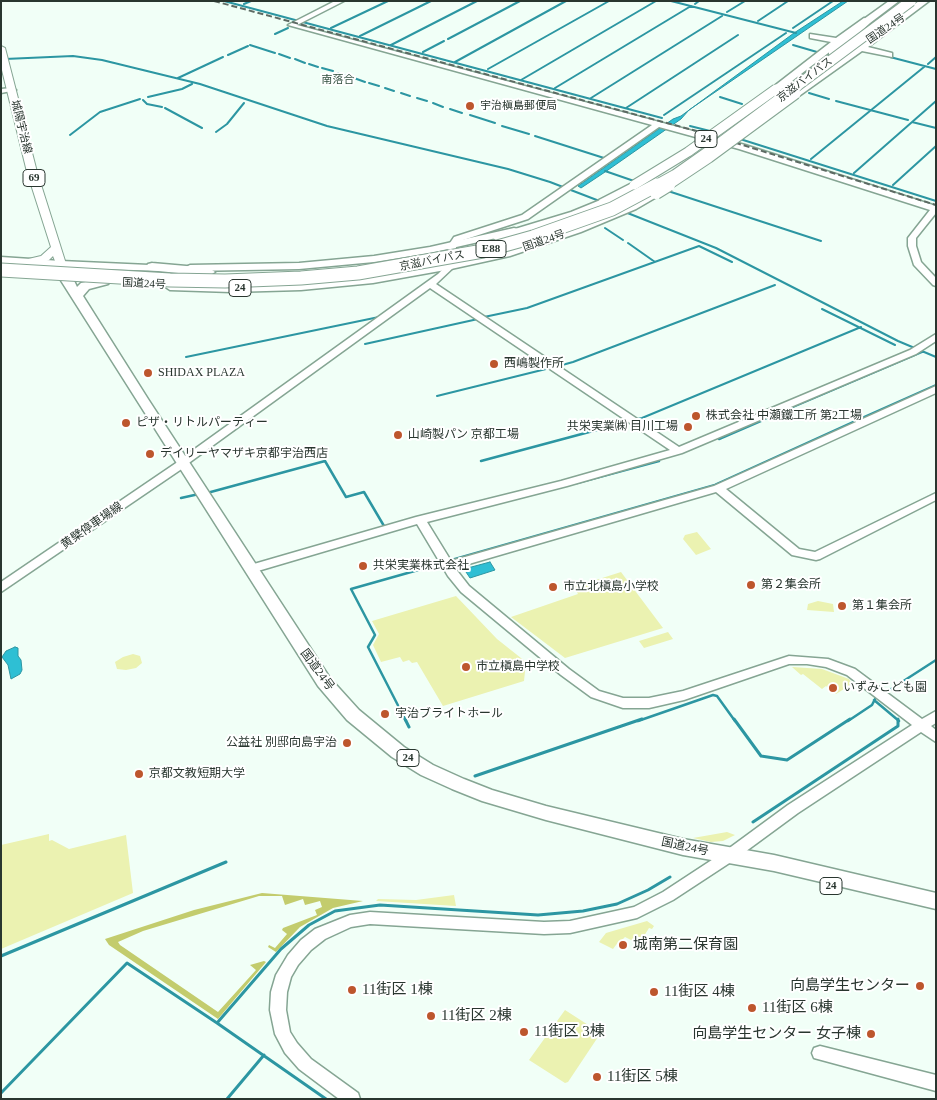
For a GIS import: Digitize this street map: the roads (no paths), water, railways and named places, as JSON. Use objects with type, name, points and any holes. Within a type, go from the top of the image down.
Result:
[{"type":"highway","name":"国道24号","points":[[66,279],[202,287],[256,288],[321,284],[373,279],[451,266],[524,248],[583,228],[611,207],[634,185],[688,152],[828,52],[838,41],[891,1]]},
{"type":"highway","points":[[712,130],[806,61],[828,52],[895,1]]},
{"type":"highway","name":"京滋バイパス","points":[[1,266],[215,276],[282,275],[362,268],[444,255],[512,239],[582,216],[652,189],[828,52],[903,1]]},
{"type":"highway","name":"京滋バイパス","points":[[1,270],[198,280],[264,280],[339,276],[412,266],[492,249],[550,232],[649,190],[712,150],[911,1]]},
{"type":"highway","points":[[880,25],[916,1]]},
{"type":"highway","name":"国道24号","points":[[925,1],[846,56],[709,158],[652,189],[611,207],[452,246],[397,256],[318,265],[152,268],[61,264],[66,279],[182,463],[324,682],[347,708],[387,743],[427,770],[488,796],[546,813],[683,847],[774,863],[936,901]]},
{"type":"highway","points":[[814,36],[838,41]]},
{"type":"highway","points":[[859,47],[889,55]]},
{"type":"highway","points":[[743,139],[836,68],[846,56]]},
{"type":"highway","points":[[152,268],[209,272],[330,268],[441,251],[499,238],[652,189]]},
{"type":"highway","points":[[202,287],[345,278],[441,266],[497,255],[569,230],[611,207]]},
{"type":"highway","name":"24","points":[[77,295],[85,286],[104,282]]},
{"type":"highway","name":"国道24号","points":[[729,856],[768,871],[936,909]]},
{"type":"main road","name":"城陽宇治線","points":[[1,48],[32,172],[61,264]]},
{"type":"main road","points":[[28,262],[45,258],[56,248]]},
{"type":"main road","name":"黄檗停車場線","points":[[1,588],[182,463]]},
{"type":"street","points":[[341,1],[291,25],[664,127],[748,148],[936,209],[916,230],[912,238],[912,246],[917,263],[936,283]]},
{"type":"street","points":[[1,91],[12,90]]},
{"type":"street","points":[[182,463],[430,284],[451,266],[452,246],[457,239],[525,217],[566,188],[664,127]]},
{"type":"street","points":[[1,260],[61,264]]},
{"type":"street","points":[[1,276],[66,279]]},
{"type":"street","points":[[430,284],[678,451]]},
{"type":"street","points":[[251,569],[420,520],[563,484],[678,451],[917,349],[936,337]]},
{"type":"street","points":[[446,563],[718,488],[936,389]]},
{"type":"street","points":[[718,488],[796,552],[816,556],[936,496]]},
{"type":"street","points":[[420,520],[446,563],[473,596],[595,694],[608,699],[636,704],[659,702],[789,660],[807,660],[828,663],[851,672],[936,737]]},
{"type":"street","points":[[352,1099],[305,1064],[282,1034],[278,1010],[279,992],[284,975],[293,960],[306,945],[320,934],[350,921],[378,917],[544,928],[570,927],[637,912],[657,902],[729,856],[793,809],[936,716]]},
{"type":"street","points":[[820,1053],[936,1083]]},
{"type":"water","points":[[843,1],[848,1],[692,108],[794,33]]},
{"type":"water","points":[[689,110],[681,119],[608,170],[581,188],[578,186],[673,119]]},
{"type":"water","points":[[490,562],[495,570],[470,578],[464,569]]},
{"type":"water","points":[[15,647],[18,648],[22,670],[20,674],[11,679],[8,665],[2,657],[6,651]]},
{"type":"waterway","points":[[224,1],[662,118]]},
{"type":"waterway","points":[[244,4],[251,1]]},
{"type":"waterway","points":[[331,28],[388,1]]},
{"type":"waterway","points":[[360,36],[431,1]]},
{"type":"waterway","points":[[391,45],[477,1]]},
{"type":"waterway","points":[[448,39],[520,1]]},
{"type":"waterway","points":[[455,62],[566,1]]},
{"type":"waterway","points":[[488,69],[609,1]]},
{"type":"waterway","points":[[521,80],[656,1]]},
{"type":"waterway","points":[[671,1],[691,6]]},
{"type":"waterway","points":[[695,4],[699,1]]},
{"type":"waterway","points":[[727,12],[745,1]]},
{"type":"waterway","points":[[758,21],[788,1]]},
{"type":"waterway","points":[[793,28],[833,1]]},
{"type":"waterway","points":[[555,88],[691,6]]},
{"type":"waterway","points":[[691,6],[796,33]]},
{"type":"waterway","points":[[591,98],[722,16]]},
{"type":"waterway","points":[[275,34],[288,28]]},
{"type":"waterway","points":[[664,115],[786,33]]},
{"type":"waterway","points":[[626,108],[738,35]]},
{"type":"waterway","points":[[423,52],[444,41]]},
{"type":"waterway","points":[[250,45],[275,53]]},
{"type":"waterway","points":[[793,45],[817,52]]},
{"type":"waterway","points":[[228,55],[248,46]]},
{"type":"waterway","points":[[279,54],[290,58]]},
{"type":"waterway","points":[[879,54],[887,56]]},
{"type":"waterway","points":[[5,59],[73,56],[102,60],[200,84],[327,126],[508,169],[550,182],[602,202]]},
{"type":"waterway","points":[[178,78],[223,57]]},
{"type":"waterway","points":[[890,57],[936,69]]},
{"type":"waterway","points":[[928,64],[936,57]]},
{"type":"waterway","points":[[295,59],[305,63]]},
{"type":"waterway","points":[[309,64],[318,67]]},
{"type":"waterway","points":[[871,110],[924,67]]},
{"type":"waterway","points":[[322,68],[333,71]]},
{"type":"waterway","points":[[338,73],[349,77]]},
{"type":"waterway","points":[[354,78],[365,82]]},
{"type":"waterway","points":[[369,83],[379,86]]},
{"type":"waterway","points":[[148,97],[182,89],[192,84]]},
{"type":"waterway","points":[[385,88],[394,91]]},
{"type":"waterway","points":[[401,93],[410,96]]},
{"type":"waterway","points":[[809,93],[829,99]]},
{"type":"waterway","points":[[720,97],[742,104]]},
{"type":"waterway","points":[[417,98],[427,101]]},
{"type":"waterway","points":[[70,135],[100,112],[140,99]]},
{"type":"waterway","points":[[143,100],[147,104],[162,107]]},
{"type":"waterway","points":[[836,101],[871,110]]},
{"type":"waterway","points":[[912,122],[936,101]]},
{"type":"waterway","points":[[216,132],[227,124],[244,103]]},
{"type":"waterway","points":[[433,103],[443,107]]},
{"type":"waterway","points":[[165,108],[202,128]]},
{"type":"waterway","points":[[450,109],[462,113]]},
{"type":"waterway","points":[[811,159],[871,110]]},
{"type":"waterway","points":[[871,110],[908,120]]},
{"type":"waterway","points":[[470,115],[495,123]]},
{"type":"waterway","points":[[854,173],[912,122]]},
{"type":"waterway","points":[[912,122],[936,128]]},
{"type":"waterway","points":[[502,126],[529,134]]},
{"type":"waterway","points":[[690,126],[710,131]]},
{"type":"waterway","points":[[535,136],[604,158]]},
{"type":"waterway","points":[[740,139],[936,201]]},
{"type":"waterway","points":[[893,185],[936,146]]},
{"type":"waterway","points":[[605,171],[634,181]]},
{"type":"waterway","points":[[668,191],[821,241]]},
{"type":"waterway","points":[[625,212],[716,248],[898,341],[936,357]]},
{"type":"waterway","points":[[605,228],[623,240]]},
{"type":"waterway","points":[[628,243],[655,262]]},
{"type":"waterway","points":[[655,262],[699,246],[732,262]]},
{"type":"waterway","points":[[484,317],[527,308],[655,262]]},
{"type":"waterway","points":[[555,367],[573,362],[775,285]]},
{"type":"waterway","points":[[822,309],[860,328]]},
{"type":"waterway","points":[[186,357],[379,317]]},
{"type":"waterway","points":[[365,344],[478,319]]},
{"type":"waterway","points":[[629,421],[642,418],[860,328]]},
{"type":"waterway","points":[[860,328],[895,345]]},
{"type":"waterway","points":[[760,421],[922,352]]},
{"type":"waterway","points":[[437,396],[550,368]]},
{"type":"waterway","points":[[855,421],[936,385]]},
{"type":"waterway","points":[[481,461],[634,420]]},
{"type":"waterway","points":[[719,439],[763,420]]},
{"type":"waterway","points":[[448,561],[715,485],[858,420]]},
{"type":"waterway","points":[[207,493],[325,461],[346,497],[364,492],[384,526]]},
{"type":"waterway","points":[[577,483],[659,461]]},
{"type":"waterway","points":[[181,498],[199,494]]},
{"type":"waterway","points":[[406,721],[368,647],[375,635],[351,589],[443,563]]},
{"type":"waterway","points":[[888,691],[936,660]]},
{"type":"waterway","points":[[638,721],[713,695],[717,696],[735,721]]},
{"type":"waterway","points":[[848,721],[872,705],[874,700]]},
{"type":"waterway","points":[[874,700],[898,720]]},
{"type":"waterway","points":[[475,776],[642,719]]},
{"type":"waterway","points":[[734,719],[761,756],[787,760],[850,719]]},
{"type":"waterway","points":[[753,822],[898,726],[898,720]]},
{"type":"waterway","points":[[406,721],[409,727]]},
{"type":"waterway","points":[[1,956],[226,862]]},
{"type":"waterway","points":[[217,1023],[281,949],[309,925],[335,911],[380,905],[538,915],[583,911],[617,904],[648,890],[670,877]]},
{"type":"waterway","points":[[1,1093],[127,963],[217,1023]]},
{"type":"waterway","points":[[217,1023],[264,1055]]},
{"type":"waterway","points":[[227,1099],[264,1055]]},
{"type":"waterway","points":[[264,1055],[326,1099]]},
{"type":"railway","points":[[214,1],[704,133],[936,205]]},
{"type":"place","name":"宇治槇島郵便局","points":[[470,106]]},
{"type":"place","name":"西嶋製作所","points":[[494,364]]},
{"type":"place","name":"SHIDAX PLAZA","points":[[148,373]]},
{"type":"place","name":"株式会社 中瀬鐵工所 第2工場","points":[[696,416]]},
{"type":"place","name":"ピザ・リトルパーティー","points":[[126,423]]},
{"type":"place","name":"共栄実業㈱ 目川工場","points":[[688,427]]},
{"type":"place","name":"山崎製パン 京都工場","points":[[398,435]]},
{"type":"place","name":"デイリーヤマザキ京都宇治西店","points":[[150,454]]},
{"type":"place","name":"共栄実業株式会社","points":[[363,566]]},
{"type":"place","name":"第２集会所","points":[[751,585]]},
{"type":"place","name":"市立北槇島小学校","points":[[553,587]]},
{"type":"place","name":"第１集会所","points":[[842,606]]},
{"type":"place","name":"市立槇島中学校","points":[[466,667]]},
{"type":"place","name":"いずみこども園","points":[[833,688]]},
{"type":"place","name":"宇治ブライトホール","points":[[385,714]]},
{"type":"place","name":"公益社 別邸向島宇治","points":[[347,743]]},
{"type":"place","name":"京都文教短期大学","points":[[139,774]]},
{"type":"place","name":"城南第二保育園","points":[[623,945]]},
{"type":"place","name":"向島学生センター","points":[[920,986]]},
{"type":"place","name":"11街区 1棟","points":[[352,990]]},
{"type":"place","name":"11街区 4棟","points":[[654,992]]},
{"type":"place","name":"11街区 6棟","points":[[752,1008]]},
{"type":"place","name":"11街区 2棟","points":[[431,1016]]},
{"type":"place","name":"11街区 3棟","points":[[524,1032]]},
{"type":"place","name":"向島学生センター 女子棟","points":[[871,1034]]},
{"type":"place","name":"11街区 5棟","points":[[597,1077]]},
{"type":"district","name":"南落合","points":[[338,80]]}]
